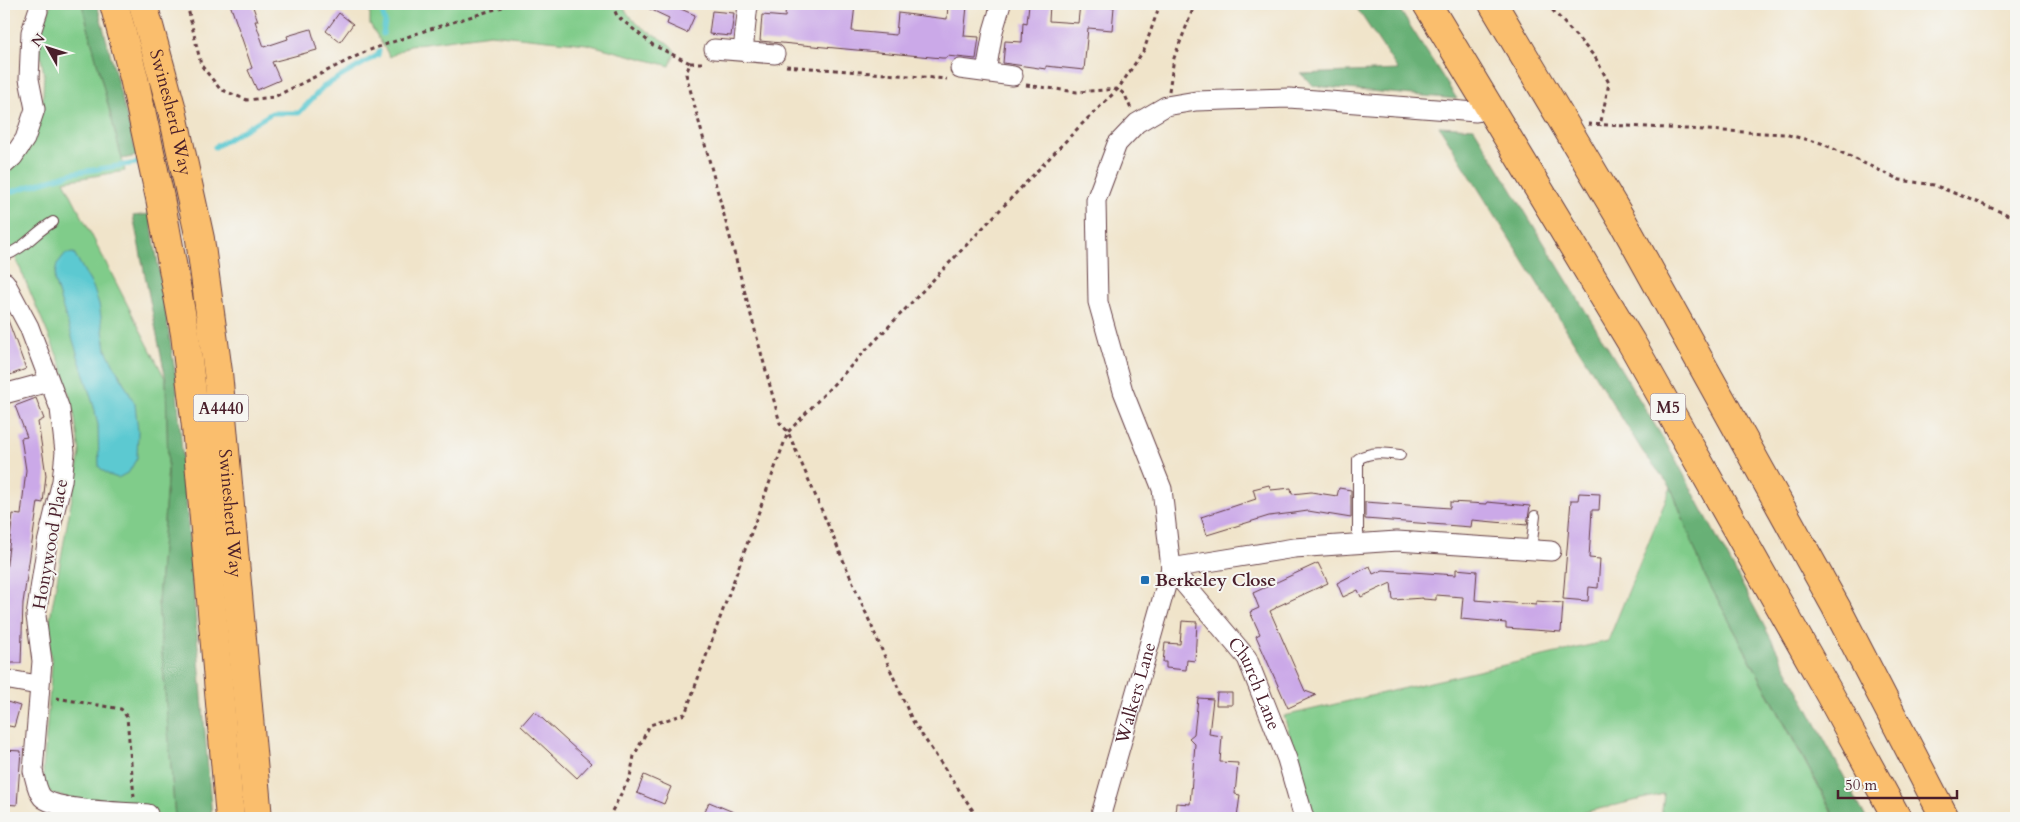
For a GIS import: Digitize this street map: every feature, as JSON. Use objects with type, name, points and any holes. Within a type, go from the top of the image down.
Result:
[{"type":"highway","name":"Swinesherd Way","points":[[114,4],[134,78],[150,152],[185,334],[196,427],[230,818]]},
{"type":"highway","name":"Swinesherd Way","points":[[144,4],[172,110],[200,239],[218,372],[258,818]]},
{"type":"highway","name":"M5","points":[[1426,4],[1631,342],[1830,695],[1897,818]]},
{"type":"highway","points":[[1492,4],[1624,224],[1817,572],[1945,818]]},
{"type":"street","points":[[743,51],[748,4]]},
{"type":"street","points":[[986,72],[993,31],[1001,4]]},
{"type":"street","points":[[4,165],[13,157],[25,139],[35,108],[29,79],[31,32],[38,11]]},
{"type":"street","points":[[714,50],[775,54]]},
{"type":"street","points":[[960,69],[1013,76]]},
{"type":"street","points":[[1476,112],[1289,98],[1196,101],[1166,106],[1137,123],[1117,144],[1096,200],[1098,302],[1123,391],[1162,489],[1171,568],[1294,548],[1397,541],[1551,551]]},
{"type":"street","name":"Honywood Place","points":[[5,282],[29,327],[48,382],[60,408],[65,452],[62,480],[47,543],[36,616],[42,661],[38,690],[34,771],[42,796],[52,802],[72,807],[142,813]]},
{"type":"street","points":[[4,394],[48,382]]},
{"type":"street","name":"Walkers Lane","points":[[1100,818],[1171,568]]},
{"type":"street","name":"Church Lane","points":[[1171,568],[1247,658],[1287,758],[1304,818]]},
{"type":"street","points":[[4,679],[38,690]]},
{"type":"lane","points":[[4,256],[23,247],[39,231],[53,222]]},
{"type":"lane","points":[[1358,544],[1358,459],[1364,455],[1383,453],[1400,456]]},
{"type":"lane","points":[[1531,550],[1535,516]]},
{"type":"path","points":[[187,4],[201,65],[220,89],[247,100],[274,98],[366,51],[424,30],[512,4]]},
{"type":"path","points":[[612,4],[617,16],[653,45],[690,63],[686,74],[780,423],[788,432],[912,720],[978,818]]},
{"type":"path","points":[[612,811],[630,777],[634,756],[650,725],[685,714],[788,432],[1080,126],[1118,89],[1144,50],[1160,4]]},
{"type":"path","points":[[1166,106],[1174,58],[1195,4]]},
{"type":"path","points":[[1547,4],[1596,57],[1609,83],[1600,126],[1784,134],[1821,144],[1900,180],[1934,186],[2016,218]]},
{"type":"path","points":[[775,54],[773,64],[959,80],[960,69]]},
{"type":"path","points":[[1013,76],[1012,83],[1077,92],[1118,89],[1125,95],[1137,123]]},
{"type":"path","points":[[38,690],[121,709],[127,718],[142,813]]},
{"type":"green space","points":[[51,4],[82,4],[125,171],[64,181],[166,380],[168,468],[158,602],[175,818],[160,818],[157,814],[105,808],[46,792],[43,770],[52,665],[47,635],[80,453],[74,413],[62,367],[11,247],[4,250],[4,173],[42,113],[44,74],[38,41]]},
{"type":"green space","points":[[82,4],[97,4],[137,156],[122,159]]},
{"type":"green space","points":[[370,4],[621,4],[635,22],[666,42],[675,52],[670,66],[587,44],[490,34],[410,45],[390,57],[370,24]]},
{"type":"green space","points":[[1354,4],[1396,4],[1457,99],[1314,86],[1301,74],[1398,70]]},
{"type":"green space","points":[[1439,126],[1474,128],[1675,458],[1866,818],[1836,818],[1705,576],[1671,487],[1643,452]]},
{"type":"green space","points":[[150,214],[176,378],[212,818],[175,818],[158,602],[168,468],[166,380],[133,216]]},
{"type":"green space","points":[[1671,487],[1705,576],[1835,818],[1661,818],[1664,794],[1559,818],[1314,818],[1284,716],[1608,641]]},
{"type":"water","points":[[74,253],[93,287],[99,304],[106,350],[135,404],[138,431],[137,458],[129,472],[118,478],[109,475],[99,467],[98,425],[94,407],[54,280],[57,264],[65,254]]},
{"type":"building","points":[[230,4],[252,4],[258,21],[255,21],[264,47],[288,39],[287,36],[311,29],[317,50],[272,62],[280,80],[257,90],[248,70],[252,68]]},
{"type":"building","points":[[639,4],[669,4],[695,15],[687,33],[667,24],[669,18]]},
{"type":"building","points":[[786,4],[855,5],[852,31],[896,35],[898,13],[947,19],[948,4],[967,6],[964,36],[979,37],[976,59],[947,56],[942,58],[760,41],[762,15],[785,17]]},
{"type":"building","points":[[1029,4],[1050,4],[1049,21],[1078,23],[1080,4],[1114,7],[1112,30],[1088,28],[1084,70],[1046,66],[1046,69],[1003,63],[1005,41],[1022,42],[1023,22],[1027,23]]},
{"type":"building","points":[[712,11],[734,13],[731,36],[709,34]]},
{"type":"building","points":[[339,13],[353,24],[340,42],[326,31]]},
{"type":"building","points":[[5,312],[26,369],[10,375],[4,358]]},
{"type":"building","points":[[36,398],[44,419],[38,422],[46,475],[43,503],[38,502],[23,603],[21,663],[4,663],[4,595],[7,563],[13,514],[21,515],[26,470],[21,438],[27,437],[15,406]]},
{"type":"building","points":[[1269,485],[1271,490],[1291,488],[1292,494],[1311,492],[1337,496],[1339,488],[1351,490],[1351,518],[1308,511],[1269,516],[1207,535],[1201,517],[1256,499],[1253,489]]},
{"type":"building","points":[[1579,493],[1600,494],[1599,510],[1592,510],[1589,558],[1600,559],[1598,588],[1589,587],[1588,601],[1563,599],[1571,500],[1578,500]]},
{"type":"building","points":[[1365,502],[1450,508],[1450,502],[1487,504],[1487,502],[1530,506],[1527,525],[1472,520],[1471,527],[1365,519]]},
{"type":"building","points":[[1318,563],[1328,583],[1270,611],[1305,691],[1316,695],[1288,708],[1256,636],[1260,634],[1250,612],[1259,608],[1253,593]]},
{"type":"building","points":[[1370,566],[1373,574],[1383,570],[1456,575],[1456,569],[1477,571],[1475,600],[1536,605],[1536,601],[1563,603],[1561,632],[1506,628],[1506,623],[1461,619],[1463,597],[1436,595],[1436,600],[1423,598],[1393,600],[1391,583],[1361,597],[1358,590],[1343,597],[1337,583]]},
{"type":"building","points":[[1182,621],[1197,622],[1195,661],[1187,660],[1186,670],[1166,668],[1166,662],[1163,662],[1165,643],[1180,644]]},
{"type":"building","points":[[1217,693],[1232,693],[1232,705],[1216,705]]},
{"type":"building","points":[[1198,698],[1213,699],[1209,734],[1222,736],[1220,762],[1238,763],[1235,794],[1240,795],[1237,818],[1175,818],[1176,803],[1190,804],[1195,744],[1189,738],[1194,734]]},
{"type":"building","points":[[4,701],[20,706],[14,727],[4,725]]},
{"type":"building","points":[[534,711],[591,763],[577,778],[521,726]]},
{"type":"building","points":[[4,750],[21,751],[17,805],[4,804]]},
{"type":"building","points":[[644,775],[671,787],[664,804],[637,793]]},
{"type":"building","points":[[709,802],[748,818],[702,818]]},
{"type":"waterway","points":[[380,4],[385,22],[383,34]]},
{"type":"waterway","points":[[215,147],[272,113],[299,113],[323,87],[378,55],[379,51]]},
{"type":"waterway","points":[[4,194],[73,173],[137,163]]},
{"type":"place","name":"Berkeley Close","points":[[1145,580]]}]
